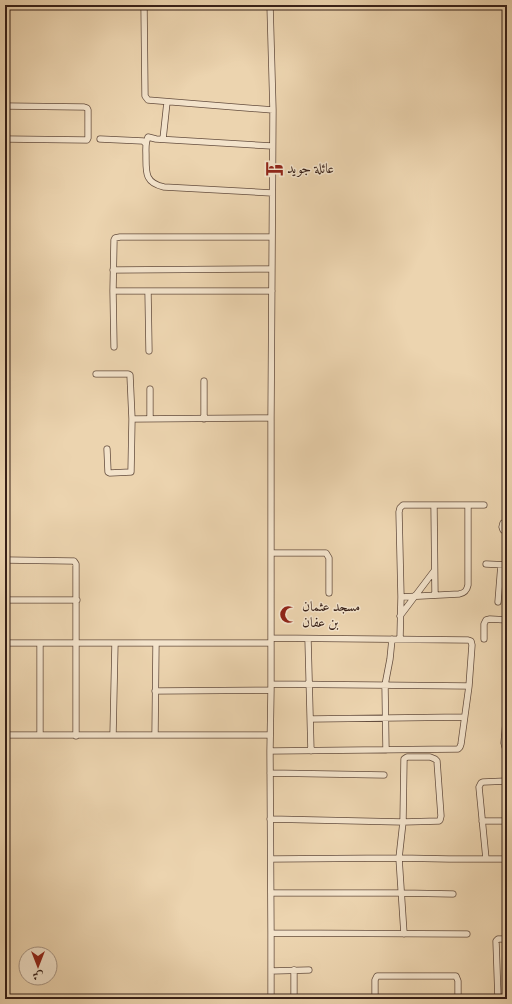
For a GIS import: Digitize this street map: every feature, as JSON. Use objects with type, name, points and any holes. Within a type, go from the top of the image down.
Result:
[{"type":"street","points":[[144,5],[145,96],[148,100],[272,110]]},
{"type":"street","points":[[270,5],[272,110],[270,735],[271,999]]},
{"type":"street","points":[[163,139],[167,102]]},
{"type":"street","points":[[5,106],[87,108],[88,138],[87,140],[5,139]]},
{"type":"street","points":[[272,146],[148,137],[145,142],[146,172],[148,178],[153,184],[164,187],[272,193]]},
{"type":"street","points":[[100,139],[145,142]]},
{"type":"street","points":[[114,347],[113,270],[115,238],[272,237]]},
{"type":"street","points":[[113,270],[272,269]]},
{"type":"street","points":[[113,291],[272,291]]},
{"type":"street","points":[[148,291],[149,351]]},
{"type":"street","points":[[96,374],[130,375],[132,419],[131,472],[108,472],[107,449]]},
{"type":"street","points":[[204,381],[204,419]]},
{"type":"street","points":[[150,389],[150,419]]},
{"type":"street","points":[[132,419],[271,418]]},
{"type":"street","points":[[400,640],[400,508],[403,505],[484,505]]},
{"type":"street","points":[[434,505],[435,595]]},
{"type":"street","points":[[401,597],[464,593],[467,588],[468,505]]},
{"type":"street","points":[[507,522],[503,523],[502,527],[503,530],[507,532]]},
{"type":"street","points":[[271,553],[326,553],[329,558],[329,593]]},
{"type":"street","points":[[5,560],[74,561],[76,564],[76,736]]},
{"type":"street","points":[[486,564],[504,565],[499,588],[498,602]]},
{"type":"street","points":[[400,616],[434,571]]},
{"type":"street","points":[[499,588],[507,588]]},
{"type":"street","points":[[5,600],[77,600]]},
{"type":"street","points":[[484,639],[484,624],[486,620],[507,620]]},
{"type":"street","points":[[308,639],[311,751]]},
{"type":"street","points":[[5,643],[114,644],[308,639],[472,641],[469,686],[461,744],[458,749],[270,751]]},
{"type":"street","points":[[386,750],[385,685],[392,639]]},
{"type":"street","points":[[155,735],[156,643]]},
{"type":"street","points":[[40,644],[40,735]]},
{"type":"street","points":[[113,736],[114,644]]},
{"type":"street","points":[[155,691],[310,685],[469,686]]},
{"type":"street","points":[[507,710],[504,743],[507,749]]},
{"type":"street","points":[[311,719],[464,717]]},
{"type":"street","points":[[5,735],[270,735]]},
{"type":"street","points":[[270,819],[403,822],[439,821],[441,818],[437,761],[433,757],[406,757],[404,759],[403,822],[400,858],[404,934]]},
{"type":"street","points":[[270,773],[384,775]]},
{"type":"street","points":[[486,859],[478,787],[479,784],[483,782],[507,781]]},
{"type":"street","points":[[482,821],[507,821]]},
{"type":"street","points":[[271,859],[507,859]]},
{"type":"street","points":[[271,893],[454,894]]},
{"type":"street","points":[[271,933],[467,934]]},
{"type":"street","points":[[498,999],[496,941],[498,939],[507,939]]},
{"type":"street","points":[[294,970],[294,999]]},
{"type":"street","points":[[271,971],[309,970]]},
{"type":"street","points":[[375,999],[375,980],[377,976],[456,976],[458,981],[458,999]]},
{"type":"place","name":"عائلة جويد","points":[[274,169]]},
{"type":"place","name":"مسجد عثمان بن عفان","points":[[289,615]]}]
